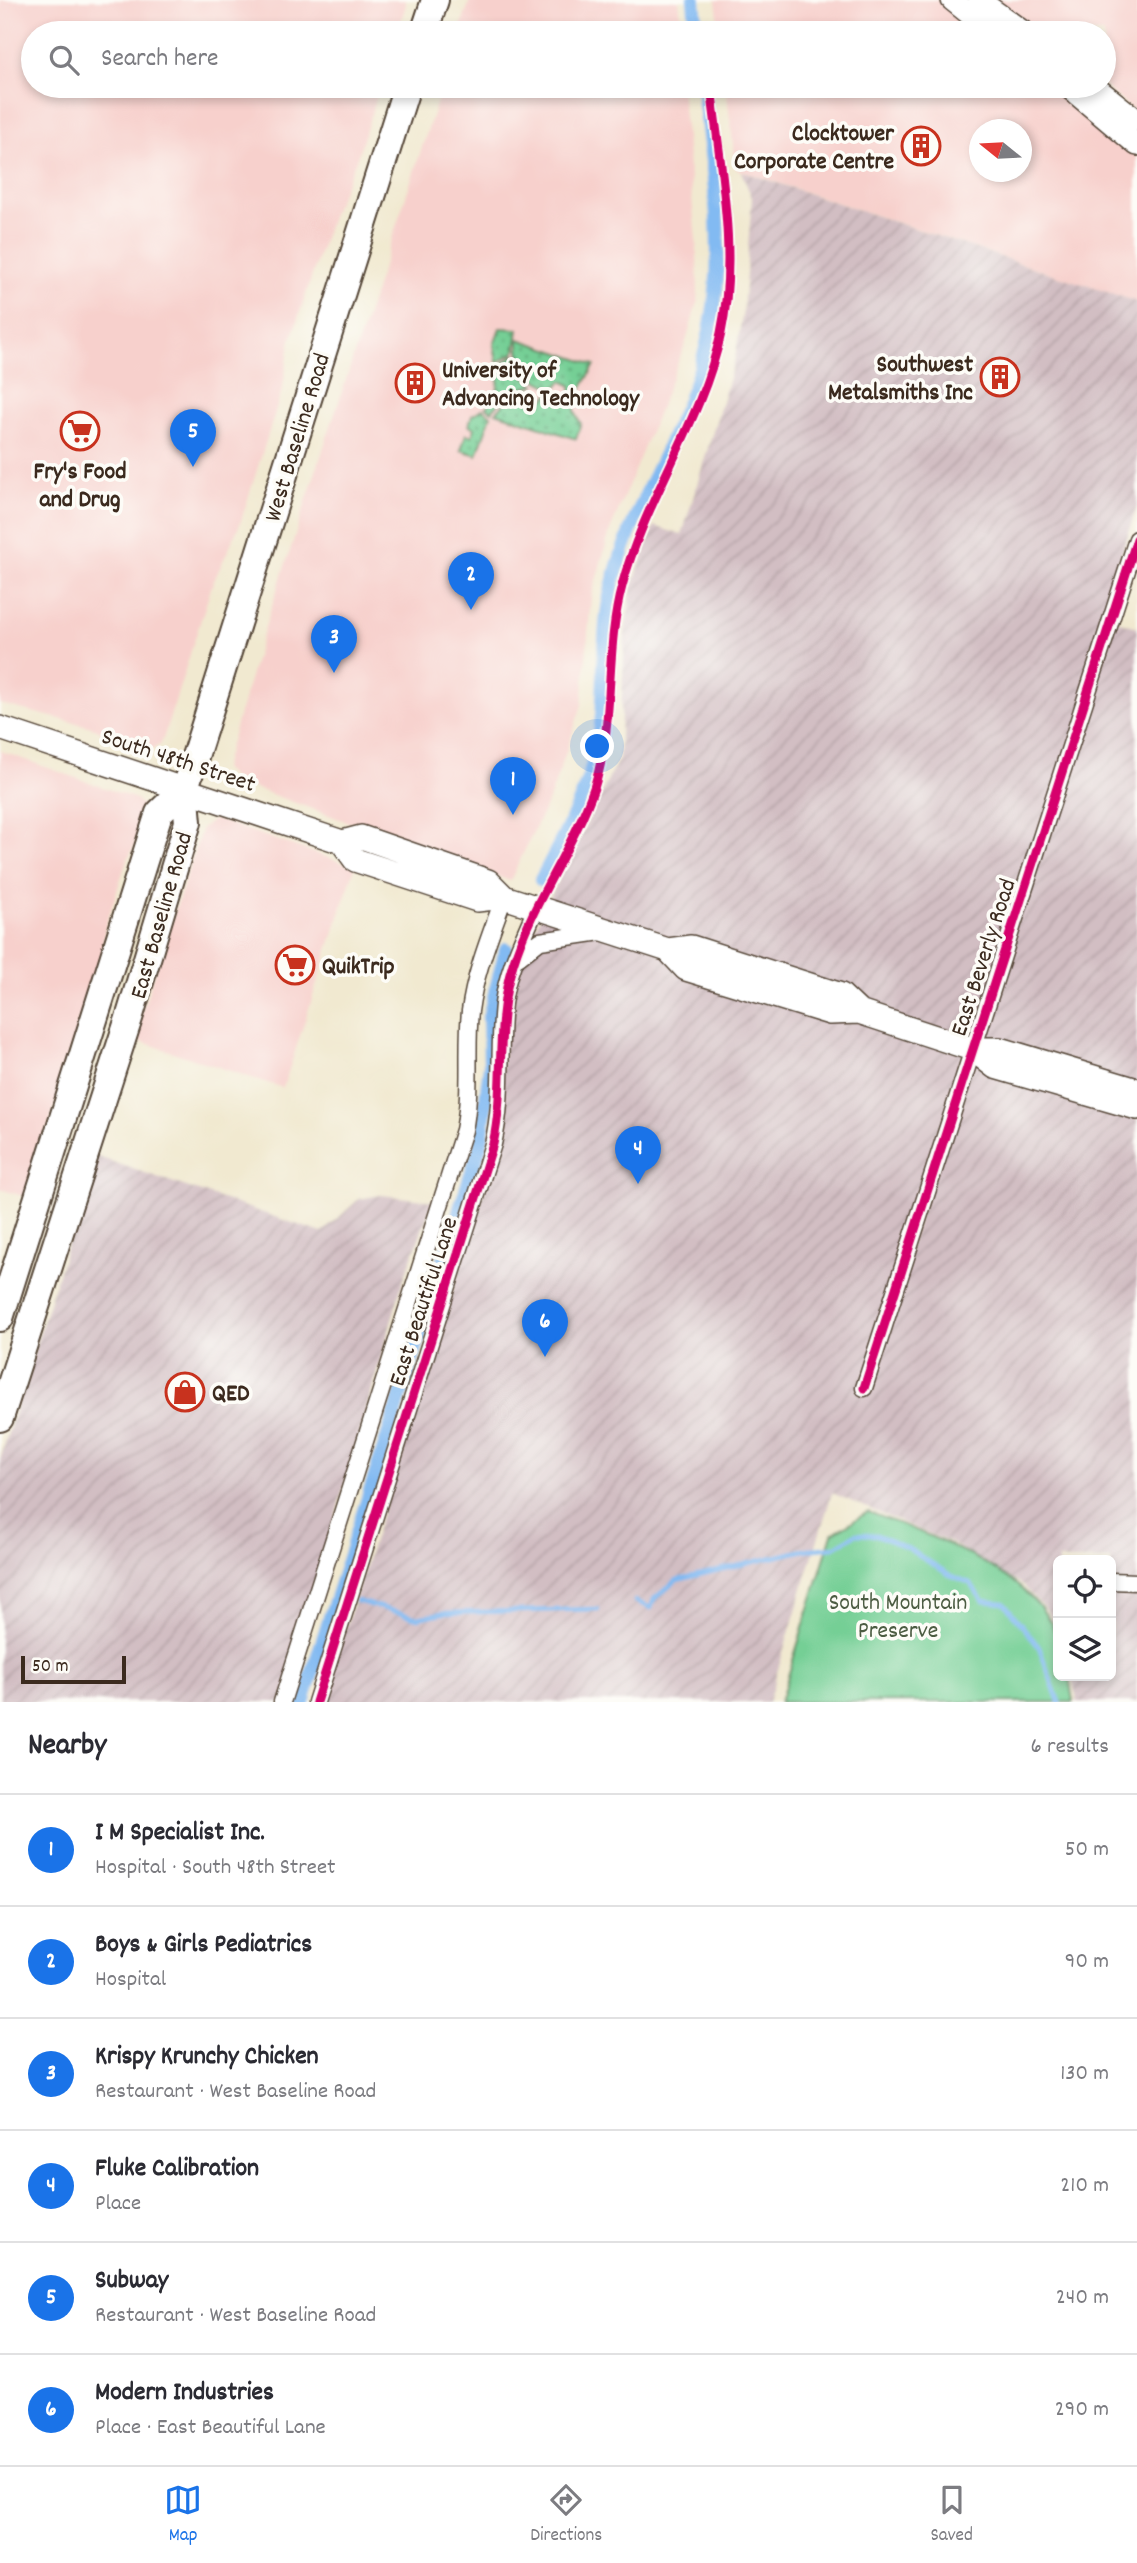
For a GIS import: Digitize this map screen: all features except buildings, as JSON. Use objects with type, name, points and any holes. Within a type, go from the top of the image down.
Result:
[{"type":"main road","points":[[428,21],[435,0]]},
{"type":"main road","name":"West Baseline Road","points":[[184,788],[403,98]]},
{"type":"main road","name":"South 48th Street","points":[[0,728],[342,842],[355,860],[477,900],[504,897],[668,950],[686,969],[830,1013],[859,1013],[972,1049],[1000,1049],[1137,1090]]},
{"type":"main road","name":"East Baseline Road","points":[[0,1318],[7,1273],[159,813],[184,788]]},
{"type":"main road","name":"East Baseline Road","points":[[0,1418],[131,1012],[188,822],[184,788]]},
{"type":"main road","name":"South 48th Street","points":[[972,1049],[995,1067],[1137,1108]]},
{"type":"street","points":[[952,0],[978,21]]},
{"type":"street","points":[[979,0],[1008,21]]},
{"type":"street","points":[[1081,98],[1137,145]]},
{"type":"street","points":[[1109,98],[1137,120]]},
{"type":"street","name":"East Beverly Road","points":[[864,1388],[1137,539]]},
{"type":"street","name":"East Beautiful Lane","points":[[282,1702],[464,1130],[469,1096],[469,1037],[474,987],[504,897]]},
{"type":"street","name":"East Beautiful Lane","points":[[316,1702],[493,1144],[501,1106],[503,1004],[513,962],[536,908]]},
{"type":"street","points":[[513,962],[540,941],[609,931]]},
{"type":"street","points":[[7,1273],[42,1286]]},
{"type":"street","points":[[1116,1581],[1137,1581]]},
{"type":"shaded area","points":[[0,0],[405,0],[401,21],[21,21],[21,98],[376,98],[357,158],[332,214],[290,343],[283,387],[240,524],[212,585],[160,745],[150,750],[138,748],[92,727],[0,704]]},
{"type":"shaded area","points":[[470,0],[679,0],[681,21],[463,21]]},
{"type":"shaded area","points":[[716,0],[946,0],[970,21],[719,21]]},
{"type":"shaded area","points":[[984,0],[1137,0],[1137,114],[1116,96],[1116,21],[1015,21]]},
{"type":"shaded area","points":[[438,98],[682,98],[697,249],[698,300],[685,345],[610,531],[591,598],[582,705],[551,795],[510,881],[235,781],[223,768],[264,630]]},
{"type":"shaded area","points":[[727,98],[1075,98],[1137,151],[1137,302],[736,169]]},
{"type":"shaded area","points":[[741,171],[1137,302],[1137,506],[1086,667],[1094,671],[1111,619],[1137,627],[1137,1702],[1077,1702],[1073,1681],[1116,1681],[1116,1555],[1053,1555],[1053,1624],[1049,1613],[1023,1586],[953,1544],[832,1493],[768,1702],[322,1702],[495,1158],[507,999],[517,964],[619,758],[625,632],[632,587],[654,526],[682,535],[735,358],[743,311],[752,198]],"holes":[[[999,969],[858,1410],[963,1076]]]},
{"type":"shaded area","points":[[0,751],[136,799],[147,811],[147,818],[126,863],[105,928],[100,968],[26,1197],[0,1189]]},
{"type":"shaded area","points":[[215,819],[355,867],[283,1088],[133,1039],[202,828]]},
{"type":"shaded area","points":[[95,1156],[322,1233],[359,1199],[381,1195],[433,1201],[403,1281],[282,1702],[0,1702],[0,1459]]},
{"type":"green space","points":[[500,328],[518,329],[515,352],[497,362],[494,344]]},
{"type":"green space","points":[[519,339],[595,365],[577,396],[571,394],[571,385],[562,381],[555,388],[538,381],[526,371],[520,357]]},
{"type":"green space","points":[[515,355],[523,375],[535,385],[509,391],[492,411],[486,407],[498,388],[498,366]]},
{"type":"green space","points":[[533,389],[534,397],[545,399],[550,392],[575,401],[575,412],[581,424],[576,439],[496,412],[516,391]]},
{"type":"green space","points":[[483,409],[491,415],[477,455],[461,450],[466,434],[472,436],[475,428],[469,425],[472,415]]},
{"type":"green space","name":"South Mountain Preserve","points":[[868,1512],[949,1545],[1008,1578],[1031,1598],[1049,1619],[1053,1630],[1053,1681],[1070,1681],[1073,1702],[780,1702],[832,1534]]},
{"type":"waterway","points":[[694,0],[696,21]]},
{"type":"waterway","points":[[541,880],[576,809],[596,753],[602,716],[607,613],[617,568],[637,515],[685,410],[707,346],[714,308],[718,236],[704,98]]},
{"type":"waterway","points":[[303,1702],[481,1143],[490,1065],[489,1017],[506,949]]},
{"type":"waterway","points":[[635,1601],[651,1608],[654,1599],[677,1580],[804,1550],[834,1547],[856,1534],[877,1535],[907,1548],[950,1575],[970,1583],[983,1601],[1004,1603],[1039,1647],[1059,1702]]},
{"type":"waterway","points":[[357,1601],[418,1618],[441,1613],[598,1609]]},
{"type":"cycle path","points":[[316,1702],[493,1144],[499,1099],[504,1008],[513,964],[531,919],[585,810],[601,763],[608,712],[613,636],[622,586],[644,522],[701,398],[721,333],[726,303],[728,241],[713,98]]},
{"type":"cycle path","points":[[864,1388],[1137,539]]},
{"type":"place","name":"Clocktower Corporate Centre","points":[[921,146]]},
{"type":"place","name":"Southwest Metalsmiths Inc","points":[[1000,377]]},
{"type":"place","name":"University of Advancing Technology","points":[[415,383]]},
{"type":"place","name":"Fry's Food and Drug","points":[[80,431]]},
{"type":"place","name":"Subway","points":[[193,467]]},
{"type":"place","name":"Boys & Girls Pediatrics","points":[[471,610]]},
{"type":"place","name":"Krispy Krunchy Chicken","points":[[334,673]]},
{"type":"place","name":"I M Specialist Inc.","points":[[513,815]]},
{"type":"place","name":"QuikTrip","points":[[295,965]]},
{"type":"place","name":"Fluke Calibration","points":[[638,1184]]},
{"type":"place","name":"Modern Industries","points":[[545,1357]]},
{"type":"place","name":"QED","points":[[185,1392]]}]
